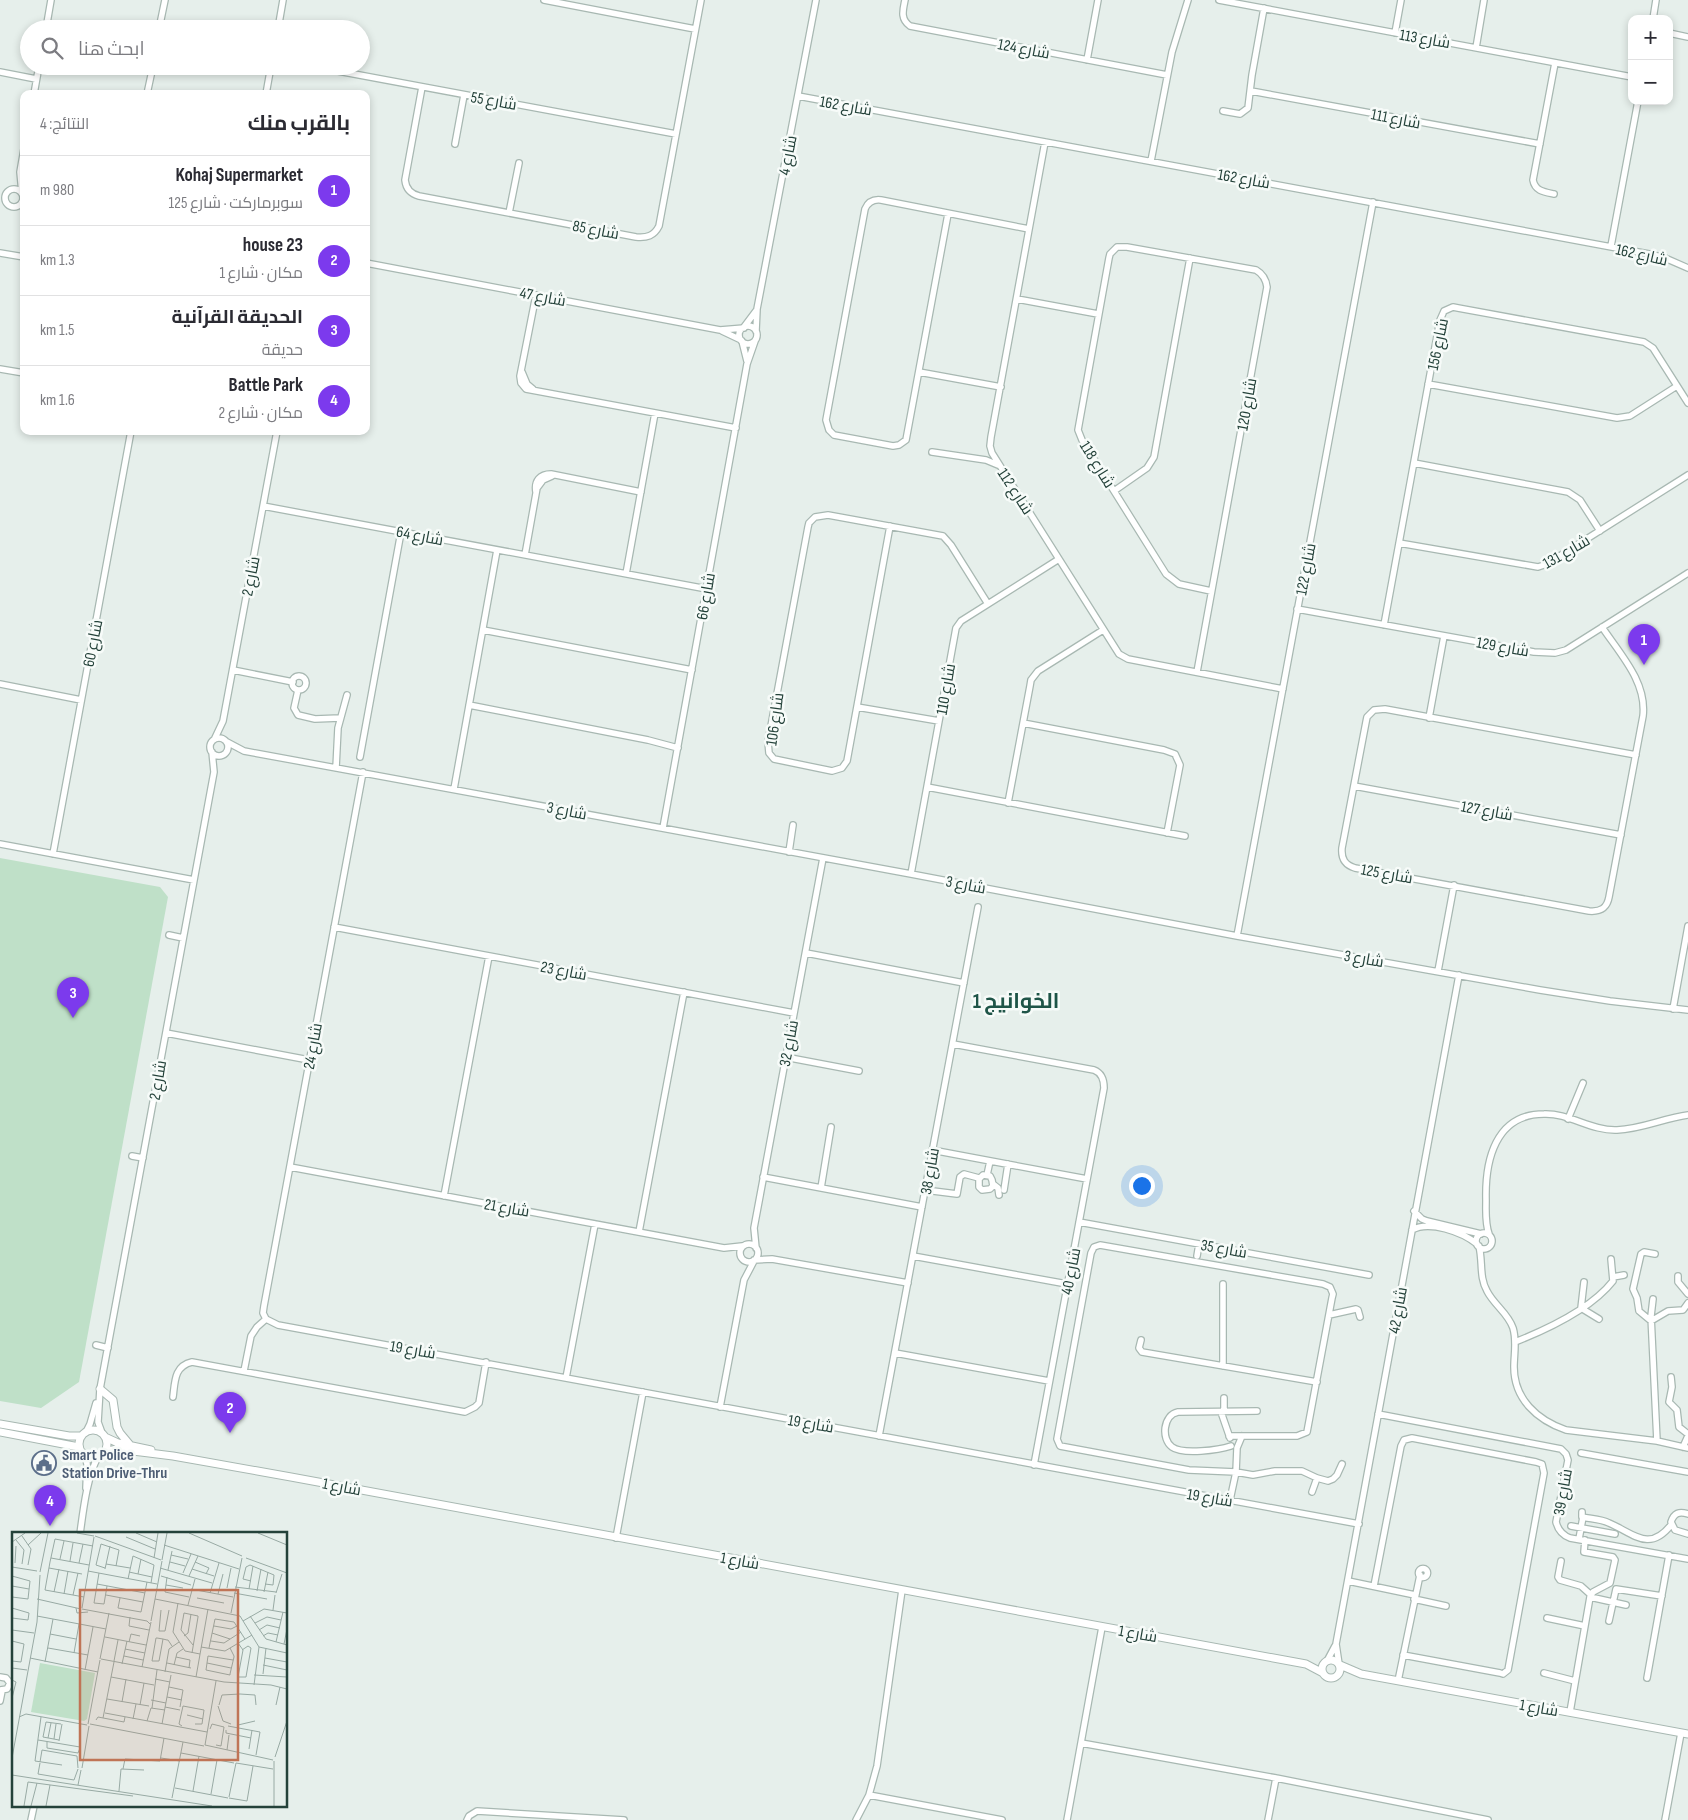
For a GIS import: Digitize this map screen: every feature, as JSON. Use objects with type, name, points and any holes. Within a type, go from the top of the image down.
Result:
[{"type":"street","points":[[48,20],[51,0]]},
{"type":"street","points":[[162,20],[165,0]]},
{"type":"street","points":[[280,20],[283,0]]},
{"type":"street","points":[[544,0],[695,29]]},
{"type":"street","name":"شارع 85","points":[[422,87],[405,180],[408,189],[415,195],[636,237],[647,237],[652,235],[659,226],[701,0]]},
{"type":"street","name":"شارع 4","points":[[756,331],[757,309],[816,0]]},
{"type":"street","name":"شارع 124","points":[[905,0],[902,15],[910,26],[1167,75]]},
{"type":"street","points":[[1087,60],[1098,0]]},
{"type":"street","points":[[1151,161],[1167,75],[1178,29],[1188,0]]},
{"type":"street","name":"شارع 113","points":[[1219,0],[1628,76]]},
{"type":"street","points":[[1395,33],[1401,0]]},
{"type":"street","points":[[1476,48],[1484,0]]},
{"type":"street","points":[[1654,15],[1656,0]]},
{"type":"street","points":[[1223,111],[1240,114],[1248,108],[1264,8]]},
{"type":"street","points":[[1673,34],[1688,37]]},
{"type":"street","points":[[1554,194],[1539,190],[1534,184],[1555,62]]},
{"type":"street","points":[[0,72],[36,79]]},
{"type":"street","points":[[35,90],[37,75]]},
{"type":"street","points":[[149,90],[151,75]]},
{"type":"street","points":[[267,90],[269,75]]},
{"type":"street","name":"شارع 55","points":[[359,75],[676,134]]},
{"type":"street","name":"شارع 111","points":[[1251,91],[1540,144]]},
{"type":"street","points":[[455,144],[464,94]]},
{"type":"street","name":"شارع 162","points":[[798,96],[1611,246],[1665,258],[1688,268]]},
{"type":"street","points":[[1611,246],[1637,105]]},
{"type":"street","points":[[979,458],[986,453],[990,446],[1045,142]]},
{"type":"street","points":[[509,213],[519,163]]},
{"type":"street","points":[[20,172],[3,199],[12,207],[20,205]]},
{"type":"street","points":[[0,192],[16,189],[20,192]]},
{"type":"street","points":[[948,214],[906,440],[896,446],[834,435],[827,427],[826,420],[865,218],[865,209],[871,202],[878,200],[1029,229]]},
{"type":"street","name":"شارع 122","points":[[1237,936],[1373,202]]},
{"type":"street","name":"شارع 120","points":[[1126,246],[1256,270],[1264,277],[1267,287],[1197,672]]},
{"type":"street","name":"شارع 118","points":[[1126,246],[1117,247],[1110,254],[1078,430],[1082,440],[1169,578],[1179,584],[1212,591]]},
{"type":"street","points":[[0,253],[20,256]]},
{"type":"street","points":[[1114,490],[1147,468],[1154,457],[1190,258]]},
{"type":"street","name":"شارع 47","points":[[370,264],[720,330],[744,328]]},
{"type":"street","points":[[536,295],[520,380],[526,389],[736,428]]},
{"type":"street","points":[[1017,298],[1098,314]]},
{"type":"street","name":"شارع 156","points":[[1384,625],[1441,315],[1448,308],[1453,307],[1644,342],[1653,348],[1688,403]]},
{"type":"street","name":"شارع 4","points":[[744,328],[757,309]]},
{"type":"street","points":[[751,327],[756,331],[755,341],[749,344],[742,341],[740,334],[744,328],[751,327]]},
{"type":"street","name":"شارع 47","points":[[720,330],[742,341]]},
{"type":"street","name":"شارع 66","points":[[742,341],[747,364]]},
{"type":"street","name":"شارع 66","points":[[664,828],[747,364],[755,341]]},
{"type":"street","points":[[0,369],[20,372]]},
{"type":"street","points":[[919,372],[1001,386]]},
{"type":"street","points":[[1428,384],[1617,418],[1630,416],[1678,386]]},
{"type":"street","points":[[626,574],[655,413]]},
{"type":"street","name":"شارع 60","points":[[53,854],[130,435]]},
{"type":"street","name":"شارع 2","points":[[226,741],[224,721],[276,435]]},
{"type":"street","name":"شارع 112","points":[[990,446],[999,466],[1103,630],[1116,650],[1124,657],[1283,689]]},
{"type":"street","points":[[932,452],[979,458],[999,466]]},
{"type":"street","points":[[1414,463],[1568,492],[1580,500],[1600,530]]},
{"type":"street","points":[[525,555],[536,484],[541,477],[551,474],[641,492]]},
{"type":"street","name":"شارع 131","points":[[1399,543],[1538,568],[1688,475]]},
{"type":"street","name":"شارع 64","points":[[263,506],[707,589]]},
{"type":"street","name":"شارع 106","points":[[823,514],[890,526],[847,761],[842,768],[828,770],[778,760],[769,753],[768,742],[808,527],[815,516],[823,514]]},
{"type":"street","points":[[890,526],[935,534],[946,539],[988,604]]},
{"type":"street","points":[[360,757],[401,532]]},
{"type":"street","points":[[454,789],[497,550]]},
{"type":"street","name":"شارع 110","points":[[911,874],[956,628],[961,621],[1059,559]]},
{"type":"street","name":"شارع 129","points":[[1297,609],[1545,654],[1566,650],[1688,573]]},
{"type":"street","name":"شارع 125","points":[[1602,627],[1636,678],[1643,696],[1643,716],[1636,756],[1608,904],[1603,909],[1596,912],[1355,868],[1346,864],[1342,854],[1366,722],[1370,713],[1379,708],[1636,756]]},
{"type":"street","points":[[483,630],[692,670]]},
{"type":"street","points":[[1008,803],[1031,680],[1038,671],[1103,630]]},
{"type":"street","points":[[1429,718],[1444,636]]},
{"type":"street","points":[[233,670],[293,682]]},
{"type":"street","points":[[296,675],[305,678],[304,688],[298,690],[292,688],[296,675]]},
{"type":"street","points":[[0,684],[81,700]]},
{"type":"street","points":[[298,690],[294,708],[298,715],[315,719],[340,718]]},
{"type":"street","points":[[336,768],[340,718],[347,695]]},
{"type":"street","points":[[469,705],[648,740],[678,748]]},
{"type":"street","points":[[857,707],[939,721]]},
{"type":"street","name":"شارع 2","points":[[215,738],[224,721]]},
{"type":"street","points":[[1023,723],[1164,750],[1175,754],[1180,765],[1167,833]]},
{"type":"street","points":[[220,737],[226,741],[228,749],[224,755],[218,756],[212,752],[210,745],[215,738],[220,737]]},
{"type":"street","name":"شارع 3","points":[[226,741],[244,751],[1237,936],[1540,990],[1688,1010]]},
{"type":"street","name":"شارع 3","points":[[224,755],[244,751]]},
{"type":"street","name":"شارع 2","points":[[83,1434],[90,1424],[108,1348],[214,772],[212,752]]},
{"type":"street","name":"شارع 2","points":[[214,772],[224,755]]},
{"type":"street","name":"شارع 24","points":[[266,1318],[263,1309],[363,772]]},
{"type":"street","name":"شارع 127","points":[[1354,786],[1620,835]]},
{"type":"street","points":[[927,787],[1185,836]]},
{"type":"street","points":[[789,852],[793,825]]},
{"type":"street","points":[[0,844],[194,880]]},
{"type":"street","name":"شارع 32","points":[[756,1248],[754,1228],[823,858]]},
{"type":"street","points":[[1438,971],[1454,885]]},
{"type":"street","name":"شارع 38","points":[[879,1436],[978,907]]},
{"type":"street","name":"شارع 23","points":[[334,927],[794,1013]]},
{"type":"street","points":[[1673,1009],[1688,929]]},
{"type":"street","points":[[169,936],[183,938]]},
{"type":"street","points":[[806,953],[964,983]]},
{"type":"street","points":[[444,1196],[489,956]]},
{"type":"street","name":"شارع 42","points":[[1326,1662],[1336,1644],[1414,1211],[1459,975]]},
{"type":"street","points":[[639,1232],[684,992]]},
{"type":"street","points":[[166,1033],[309,1060]]},
{"type":"street","name":"شارع 40","points":[[952,1044],[1094,1070],[1099,1072],[1102,1077],[1104,1088],[1034,1465]]},
{"type":"street","points":[[786,1058],[859,1071]]},
{"type":"street","points":[[1568,1119],[1582,1083]]},
{"type":"street","points":[[1484,1234],[1488,1161],[1498,1139],[1514,1122],[1534,1114],[1555,1115],[1592,1127],[1616,1130],[1688,1115]]},
{"type":"street","points":[[821,1188],[831,1127]]},
{"type":"street","points":[[932,1150],[1087,1179]]},
{"type":"street","points":[[132,1156],[143,1158]]},
{"type":"street","points":[[987,1175],[990,1161]]},
{"type":"street","points":[[1004,1190],[1008,1164]]},
{"type":"street","name":"شارع 21","points":[[290,1167],[724,1248],[743,1246]]},
{"type":"street","points":[[925,1190],[957,1194],[962,1174],[978,1176],[979,1187],[982,1190],[990,1189],[993,1184]]},
{"type":"street","points":[[979,1179],[987,1175]]},
{"type":"street","points":[[987,1175],[999,1190],[999,1194]]},
{"type":"street","points":[[763,1177],[922,1207]]},
{"type":"street","points":[[1412,1230],[1426,1226],[1463,1235],[1481,1246],[1492,1243],[1492,1238],[1484,1234],[1427,1221],[1414,1211]]},
{"type":"street","name":"شارع 35","points":[[1079,1222],[1369,1275]]},
{"type":"street","points":[[566,1378],[595,1224]]},
{"type":"street","name":"شارع 32","points":[[743,1246],[754,1228]]},
{"type":"street","points":[[1484,1234],[1477,1237],[1481,1246],[1481,1274],[1483,1283],[1491,1298],[1510,1321],[1515,1342],[1514,1369],[1518,1387],[1526,1404],[1542,1420],[1566,1430],[1657,1441],[1685,1448],[1688,1435],[1680,1427],[1678,1413],[1669,1402],[1672,1387],[1671,1378]]},
{"type":"street","points":[[744,1280],[740,1253],[743,1246],[750,1244],[772,1259]]},
{"type":"street","points":[[1196,1259],[1199,1244]]},
{"type":"street","points":[[1229,1436],[1297,1436],[1304,1434],[1308,1428],[1333,1294],[1330,1287],[1196,1259],[1100,1245],[1094,1247],[1057,1442],[1060,1446],[1189,1470],[1236,1472],[1253,1475],[1275,1471],[1302,1471],[1328,1481],[1332,1480],[1342,1464]]},
{"type":"street","name":"شارع 21","points":[[724,1248],[741,1258]]},
{"type":"street","points":[[720,1407],[744,1280],[757,1256],[756,1248]]},
{"type":"street","points":[[1651,1321],[1639,1310],[1633,1286],[1642,1253],[1655,1254]]},
{"type":"street","points":[[913,1256],[1067,1284]]},
{"type":"street","points":[[741,1258],[747,1262],[772,1259],[908,1284]]},
{"type":"street","points":[[1515,1342],[1550,1327],[1601,1294],[1611,1284],[1613,1277],[1611,1260]]},
{"type":"street","points":[[1613,1277],[1624,1275]]},
{"type":"street","points":[[1678,1276],[1678,1282],[1688,1294]]},
{"type":"street","points":[[1582,1308],[1584,1282]]},
{"type":"street","points":[[1223,1284],[1223,1366]]},
{"type":"street","points":[[1653,1299],[1651,1321],[1657,1441]]},
{"type":"street","points":[[1651,1321],[1668,1311],[1683,1310],[1688,1304]]},
{"type":"street","points":[[1582,1308],[1599,1319]]},
{"type":"street","points":[[1329,1315],[1356,1309],[1360,1317]]},
{"type":"street","points":[[244,1371],[252,1336],[257,1327],[266,1318]]},
{"type":"street","name":"شارع 19","points":[[266,1318],[278,1325],[1359,1524]]},
{"type":"street","points":[[1141,1340],[1140,1348],[1142,1352],[1317,1382]]},
{"type":"street","points":[[96,1345],[108,1348]]},
{"type":"street","points":[[895,1352],[1049,1381]]},
{"type":"street","points":[[173,1397],[177,1372],[186,1363],[199,1362],[466,1412],[479,1403],[486,1362]]},
{"type":"street","points":[[100,1388],[113,1400],[117,1427],[131,1446]]},
{"type":"street","name":"شارع 2","points":[[100,1388],[98,1422],[104,1435]]},
{"type":"street","points":[[616,1538],[643,1392]]},
{"type":"street","points":[[1224,1398],[1223,1412],[1231,1446],[1237,1452]]},
{"type":"street","points":[[1231,1446],[1217,1450],[1180,1450],[1173,1448],[1167,1439],[1166,1421],[1174,1413],[1258,1412]]},
{"type":"street","name":"شارع 39","points":[[1378,1414],[1558,1448],[1564,1451],[1568,1460],[1556,1522],[1562,1534],[1582,1540],[1688,1559]]},
{"type":"street","points":[[0,1424],[69,1436],[94,1430],[104,1435],[107,1443],[94,1465],[86,1496],[80,1532]]},
{"type":"street","points":[[0,1432],[79,1447],[85,1456],[87,1464],[86,1496]]},
{"type":"street","points":[[79,1447],[83,1434]]},
{"type":"street","name":"شارع 1","points":[[104,1435],[113,1442],[173,1456],[1306,1664],[1326,1662]]},
{"type":"street","points":[[1230,1500],[1236,1472],[1237,1452],[1242,1436]]},
{"type":"street","points":[[1374,1586],[1401,1446],[1404,1440],[1412,1438],[1542,1464],[1544,1473],[1508,1670],[1503,1674],[1403,1654]]},
{"type":"street","name":"شارع 1","points":[[101,1454],[117,1450],[173,1456]]},
{"type":"street","name":"شارع 39","points":[[1581,1453],[1688,1472]]},
{"type":"street","points":[[85,1456],[91,1458],[101,1454]]},
{"type":"street","points":[[1312,1492],[1317,1478]]},
{"type":"street","points":[[1570,1712],[1590,1596],[1593,1592],[1610,1583],[1615,1560],[1613,1557],[1584,1552],[1581,1528],[1582,1514],[1606,1522],[1629,1534],[1650,1539],[1662,1535],[1671,1525],[1675,1514],[1682,1512],[1688,1514]]},
{"type":"street","points":[[1671,1525],[1675,1530],[1688,1534]]},
{"type":"street","points":[[1571,1526],[1615,1534]]},
{"type":"street","points":[[1647,1678],[1669,1555]]},
{"type":"street","points":[[1561,1561],[1558,1578],[1581,1586],[1590,1596],[1626,1605]]},
{"type":"street","points":[[1398,1681],[1420,1575]]},
{"type":"street","points":[[1348,1581],[1374,1586],[1446,1606]]},
{"type":"street","points":[[1609,1621],[1615,1590],[1618,1588],[1662,1596]]},
{"type":"street","points":[[856,1820],[869,1795],[877,1766],[902,1590]]},
{"type":"street","points":[[1547,1618],[1585,1626]]},
{"type":"street","points":[[1067,1820],[1102,1627]]},
{"type":"street","name":"شارع 42","points":[[1336,1644],[1339,1664]]},
{"type":"street","points":[[1334,1660],[1339,1664],[1341,1670],[1338,1676],[1333,1679],[1328,1678],[1323,1673],[1322,1668],[1326,1662],[1334,1660]]},
{"type":"street","name":"شارع 1","points":[[1306,1664],[1323,1673]]},
{"type":"street","name":"شارع 1","points":[[1339,1664],[1361,1674],[1684,1733]]},
{"type":"street","points":[[1544,1673],[1576,1681]]},
{"type":"street","name":"شارع 1","points":[[1338,1676],[1361,1674]]},
{"type":"street","points":[[0,1677],[8,1679],[12,1685],[1,1691],[0,1701]]},
{"type":"street","points":[[1665,1820],[1684,1733]]},
{"type":"street","points":[[1081,1743],[1276,1778],[1465,1818],[1488,1820]]},
{"type":"street","points":[[1268,1820],[1276,1778]]},
{"type":"street","points":[[869,1795],[1002,1820]]},
{"type":"street","points":[[467,1820],[469,1816],[477,1811],[624,1820]]},
{"type":"green space","points":[[0,858],[160,887],[168,897],[79,1382],[41,1408],[0,1401]]},
{"type":"place","name":"Kohaj Supermarket","points":[[1644,665]]},
{"type":"place","name":"الحديقة القرآنية","points":[[73,1018]]},
{"type":"place","name":"house 23","points":[[230,1433]]},
{"type":"place","name":"Smart Police Station Drive-Thru","points":[[44,1463]]},
{"type":"place","name":"Battle Park","points":[[50,1526]]},
{"type":"district","name":"الخوانيج 1","points":[[1016,1001]]}]
